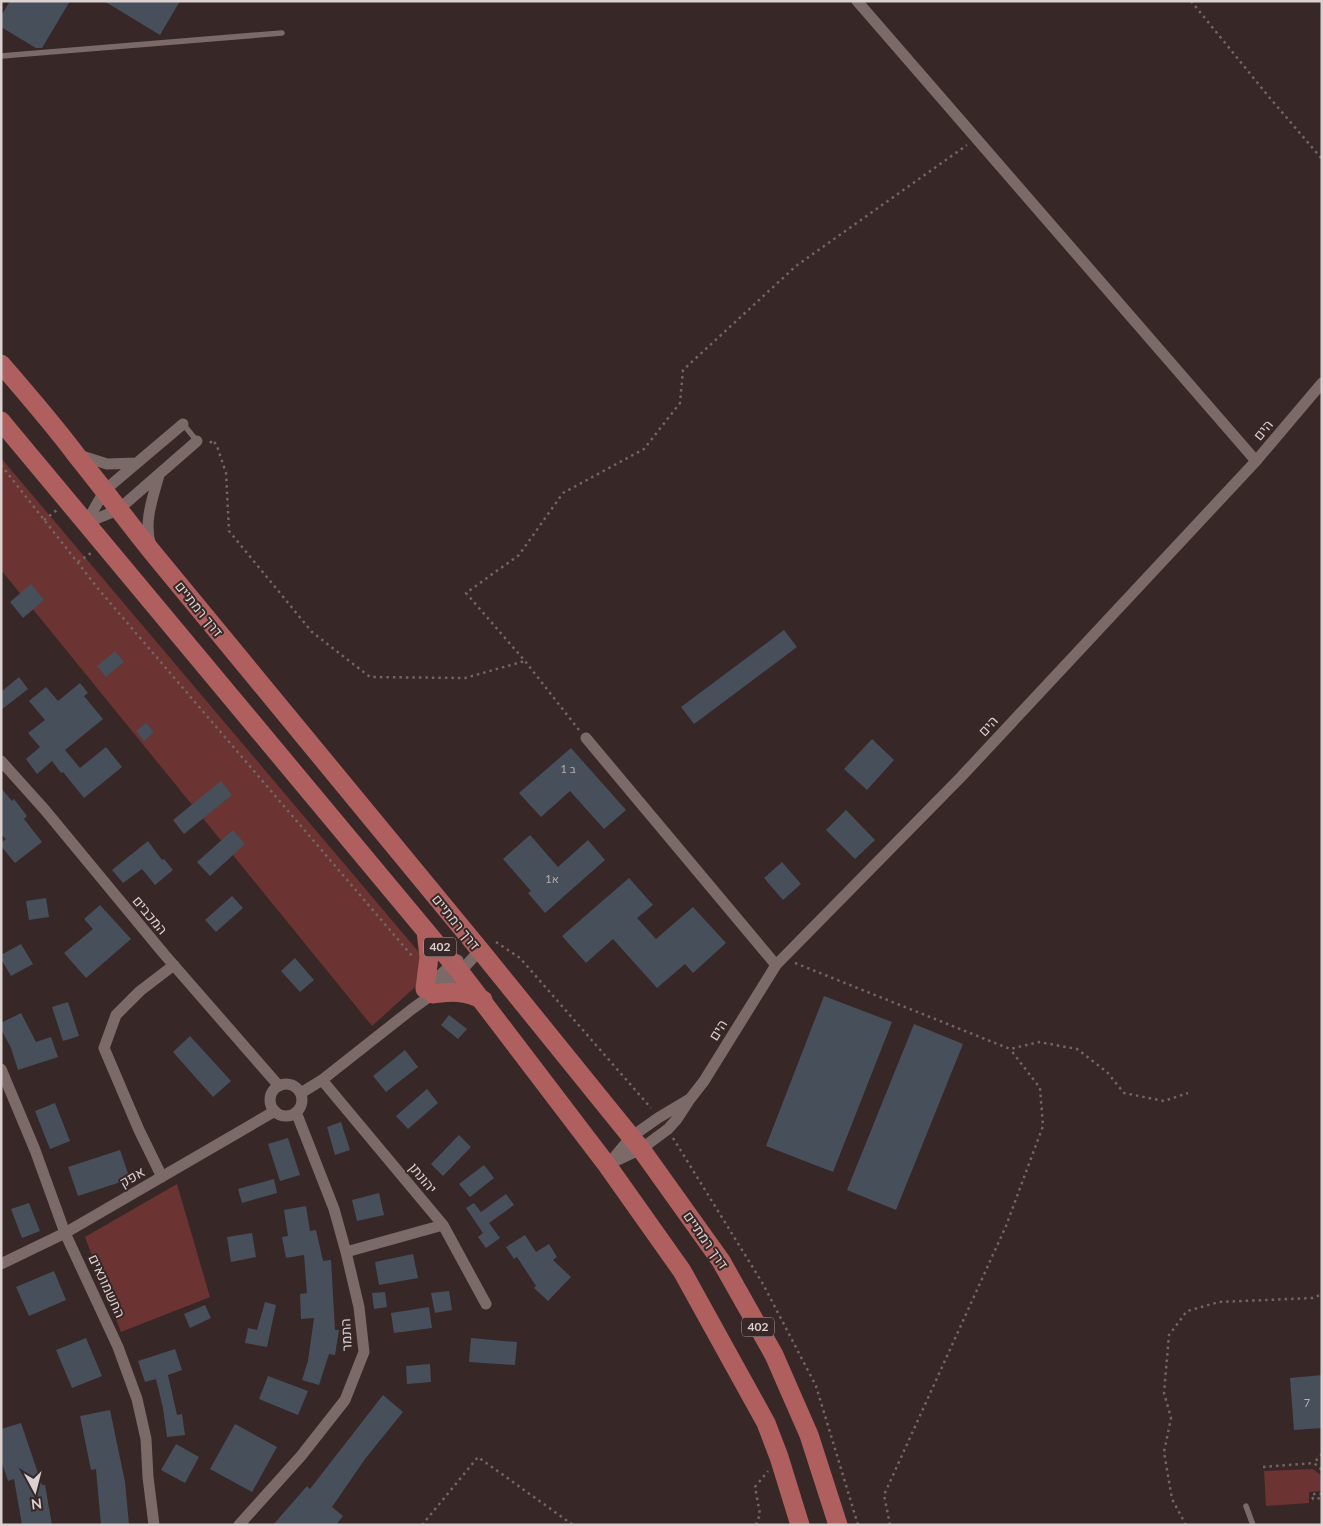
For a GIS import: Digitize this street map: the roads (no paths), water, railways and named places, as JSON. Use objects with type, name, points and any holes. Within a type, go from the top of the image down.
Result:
[{"type":"main road","name":"דרך רמתיים","points":[[1,364],[76,454],[153,553],[488,946],[722,1261],[774,1355],[809,1435],[838,1525]]},
{"type":"main road","name":"דרך רמתיים","points":[[1,421],[457,967],[607,1165],[682,1271],[766,1423],[779,1457],[800,1525]]},
{"type":"main road","points":[[426,931],[429,957],[429,992],[461,992],[483,1000]]},
{"type":"street","points":[[857,1],[1256,461]]},
{"type":"street","name":"הים","points":[[636,1143],[668,1129],[677,1119],[704,1080],[779,961],[905,836],[960,778],[1256,461],[1322,383]]},
{"type":"street","points":[[86,523],[104,490],[183,424]]},
{"type":"street","points":[[86,523],[118,510],[159,475],[202,443]]},
{"type":"street","points":[[76,454],[107,464],[136,463]]},
{"type":"street","points":[[153,553],[148,538],[148,527],[152,500],[159,475]]},
{"type":"street","points":[[586,738],[779,961]]},
{"type":"street","name":"המכבים","points":[[1,761],[45,810],[110,890],[279,1086]]},
{"type":"street","points":[[301,1093],[322,1080],[412,1009],[429,992],[433,980],[457,967],[488,946]]},
{"type":"street","points":[[162,1177],[139,1130],[104,1048],[116,1015],[140,991],[174,965]]},
{"type":"street","name":"החשמונאים","points":[[1,1069],[35,1150],[66,1233],[118,1347],[137,1399],[146,1439],[148,1477],[154,1525]]},
{"type":"street","name":"יהונתן","points":[[322,1080],[443,1225],[486,1304]]},
{"type":"street","points":[[284,1084],[294,1086],[301,1093],[302,1103],[296,1112],[283,1115],[272,1107],[271,1097],[275,1088],[279,1086],[284,1084]]},
{"type":"street","name":"הים","points":[[607,1165],[636,1143],[658,1118],[690,1099]]},
{"type":"street","name":"אפק","points":[[1,1264],[66,1233],[275,1111]]},
{"type":"street","name":"התמר","points":[[239,1525],[301,1456],[345,1400],[364,1352],[359,1307],[334,1209],[296,1112]]},
{"type":"street","points":[[346,1252],[443,1225]]},
{"type":"lane","points":[[1,56],[282,33]]},
{"type":"lane","points":[[183,424],[202,443]]},
{"type":"lane","points":[[1248,1525],[1246,1506],[1253,1525]]}]
